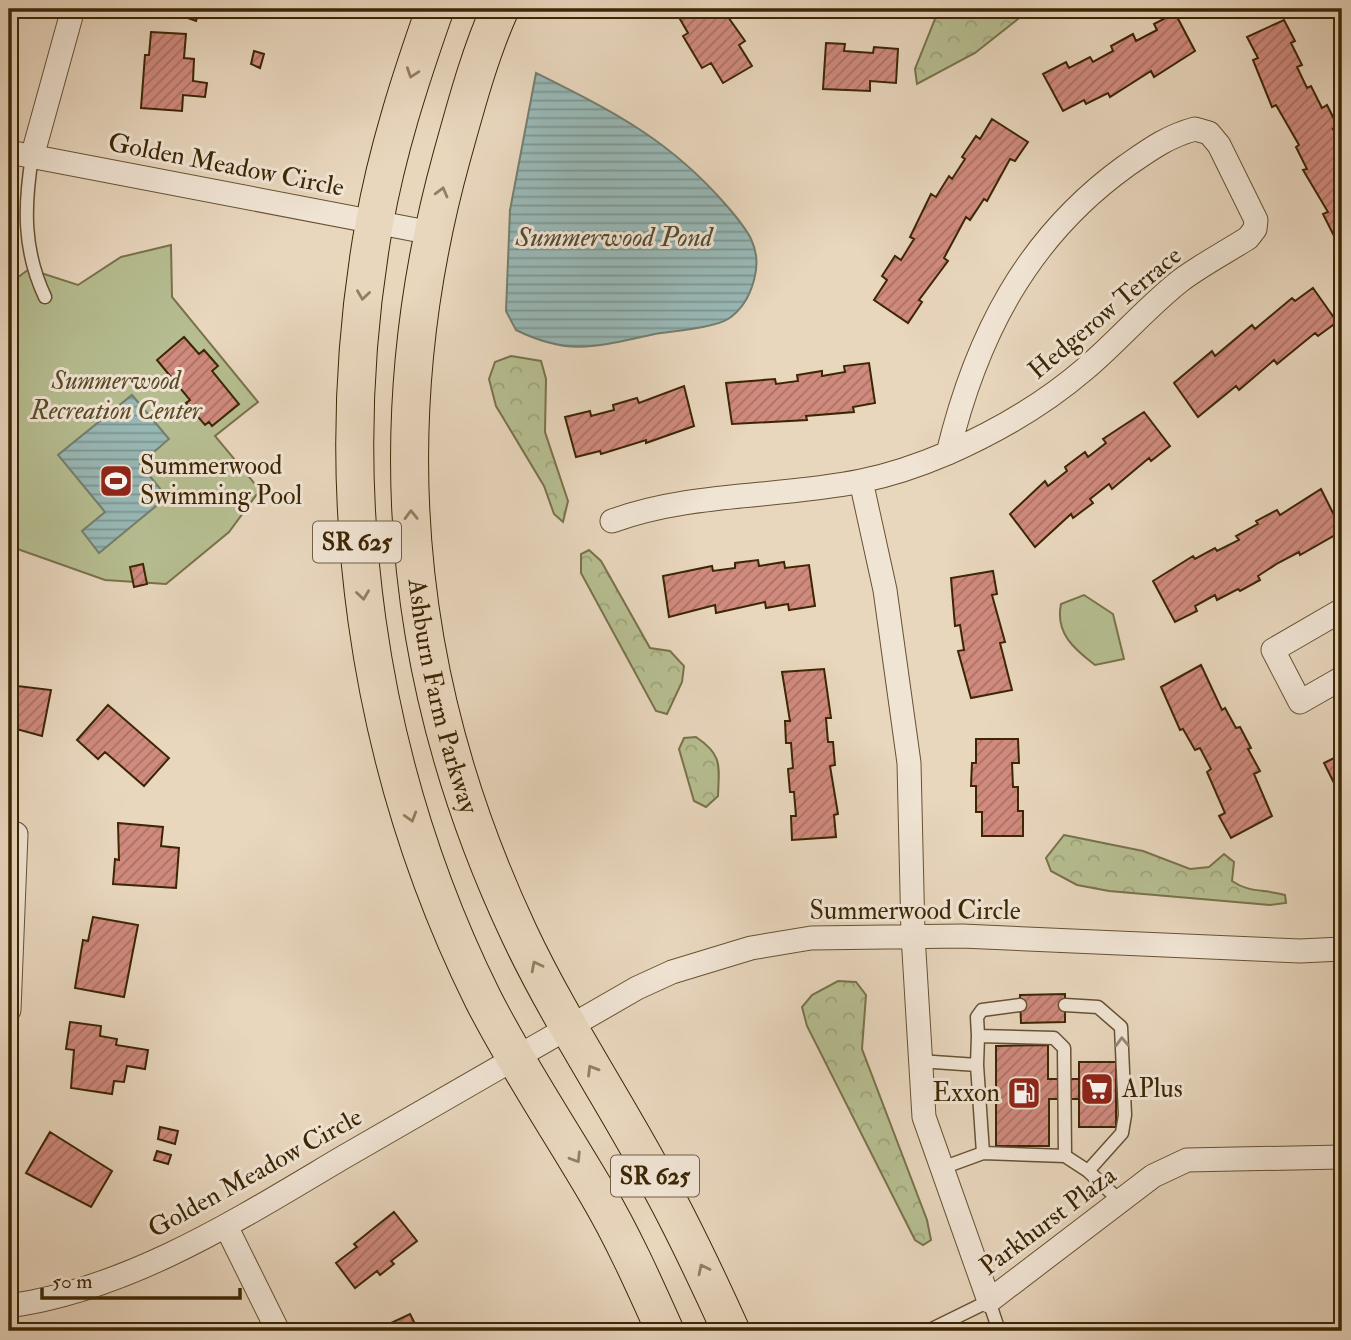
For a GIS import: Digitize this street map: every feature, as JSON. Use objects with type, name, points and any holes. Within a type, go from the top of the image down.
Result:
[{"type":"main road","name":"SR 625","points":[[435,9],[406,91],[374,223],[362,302],[354,429],[355,510],[369,635],[383,715],[423,855],[452,929],[514,1058],[598,1194],[666,1331]]},
{"type":"main road","name":"Ashburn Farm Parkway","points":[[500,9],[473,79],[432,233],[415,345],[411,545],[427,663],[461,787],[487,861],[567,1027],[653,1173],[731,1331]]},
{"type":"street","points":[[32,157],[73,9]]},
{"type":"street","name":"Hedgerow Terrace","points":[[612,521],[646,509],[710,497],[861,481],[917,466],[948,453],[996,432],[1037,407],[1087,368],[1142,313],[1183,279],[1248,238],[1255,229],[1256,220],[1209,133],[1195,129],[1173,135],[1103,183],[1048,238],[999,310],[978,353],[962,396],[948,453]]},
{"type":"street","name":"Golden Meadow Circle","points":[[9,152],[432,233]]},
{"type":"street","points":[[861,481],[886,590],[901,690],[912,812],[913,935]]},
{"type":"street","points":[[1342,610],[1273,650],[1300,702],[1342,678]]},
{"type":"street","points":[[9,1010],[16,834]]},
{"type":"street","name":"Summerwood Circle","points":[[514,1058],[672,972],[751,948],[811,938],[913,935],[1300,951],[1342,949]]},
{"type":"street","name":"Parkhurst Plaza","points":[[913,935],[924,1117],[989,1301],[1153,1176],[1187,1160],[1342,1157]]},
{"type":"street","name":"Golden Meadow Circle","points":[[9,1306],[59,1295],[123,1274],[226,1226],[514,1058]]},
{"type":"street","points":[[226,1226],[278,1331]]},
{"type":"lane","points":[[32,157],[25,198],[25,231],[33,271],[45,297]]},
{"type":"lane","points":[[983,1153],[977,1065],[977,1017],[982,1010],[1020,1005]]},
{"type":"lane","points":[[1065,1005],[1098,1007],[1121,1027],[1125,1115],[1122,1133],[1088,1171]]},
{"type":"lane","points":[[978,1036],[1054,1038],[1064,1048],[1065,1156]]},
{"type":"lane","points":[[919,1061],[977,1065]]},
{"type":"lane","points":[[942,1168],[983,1153],[1065,1156],[1088,1171],[1120,1201]]},
{"type":"lane","points":[[928,1331],[989,1301],[999,1331]]},
{"type":"green space","points":[[939,9],[1039,9],[1023,15],[975,53],[917,84],[915,69]]},
{"type":"green space","name":"Summerwood Recreation Center","points":[[171,245],[172,297],[258,402],[215,436],[260,490],[229,532],[166,584],[105,580],[9,546],[9,284],[29,269],[78,285],[121,257]]},
{"type":"green space","points":[[511,356],[541,361],[546,379],[545,432],[568,501],[563,522],[554,514],[544,486],[496,406],[489,379],[495,362]]},
{"type":"green space","points":[[589,550],[601,561],[650,648],[670,651],[684,666],[682,682],[667,714],[656,711],[581,573],[581,554]]},
{"type":"green space","points":[[1084,595],[1113,614],[1124,659],[1095,665],[1068,639],[1061,624],[1061,604]]},
{"type":"green space","points":[[696,737],[711,750],[719,769],[718,796],[706,807],[694,801],[679,749],[684,738]]},
{"type":"green space","points":[[1064,835],[1143,851],[1190,869],[1209,867],[1224,854],[1234,862],[1232,881],[1251,889],[1285,895],[1286,903],[1270,905],[1109,891],[1077,885],[1051,871],[1046,858]]},
{"type":"green space","points":[[838,981],[856,982],[866,995],[862,1049],[927,1220],[931,1240],[923,1245],[915,1240],[807,1026],[802,1007],[812,995]]},
{"type":"water","name":"Summerwood Pond","points":[[536,73],[590,100],[661,144],[705,182],[734,214],[755,249],[756,269],[745,302],[728,319],[703,327],[585,347],[553,344],[516,330],[506,311],[510,210]]},
{"type":"water","name":"Summerwood Swimming Pool","points":[[132,395],[169,439],[140,464],[167,497],[99,553],[82,531],[105,512],[58,455]]},
{"type":"building","points":[[163,9],[200,9],[196,21]]},
{"type":"building","points":[[697,9],[716,9],[719,13],[723,10],[745,41],[739,45],[752,66],[723,83],[711,63],[702,68],[683,36],[688,33],[680,19]]},
{"type":"building","points":[[1175,13],[1195,51],[1154,77],[1151,71],[1110,97],[1108,93],[1086,104],[1084,100],[1063,111],[1043,74],[1066,62],[1069,68],[1090,57],[1093,62],[1113,51],[1111,46],[1133,34],[1136,41],[1157,30],[1154,24]]},
{"type":"building","points":[[1284,20],[1295,41],[1291,43],[1302,65],[1297,67],[1307,88],[1311,86],[1322,108],[1327,105],[1338,127],[1333,129],[1342,147],[1342,238],[1340,233],[1334,236],[1323,214],[1328,212],[1303,170],[1307,169],[1296,147],[1299,145],[1276,105],[1272,107],[1253,60],[1258,58],[1247,37]]},
{"type":"building","points":[[151,32],[186,34],[184,58],[194,59],[193,81],[207,83],[205,97],[183,95],[182,111],[141,108],[145,55],[149,55]]},
{"type":"building","points":[[826,43],[845,44],[844,51],[873,53],[874,47],[898,49],[896,83],[870,81],[870,91],[823,89]]},
{"type":"building","points":[[254,51],[264,54],[260,68],[251,64]]},
{"type":"building","points":[[992,119],[1028,142],[1015,161],[1010,159],[987,201],[984,199],[970,220],[966,217],[944,258],[948,261],[919,300],[922,302],[908,323],[874,300],[887,280],[882,276],[895,256],[901,260],[914,239],[910,237],[931,194],[936,197],[949,176],[952,179],[976,136],[980,139]]},
{"type":"building","points":[[1313,288],[1337,322],[1318,336],[1315,333],[1277,364],[1274,360],[1239,390],[1236,386],[1198,417],[1174,383],[1212,351],[1215,356],[1252,325],[1255,329],[1292,298],[1295,301]]},
{"type":"building","name":"Summerwood Recreation Center","points":[[184,337],[199,354],[204,350],[218,366],[212,371],[239,404],[212,426],[209,422],[205,425],[186,403],[190,400],[157,360]]},
{"type":"building","points":[[869,363],[875,403],[853,407],[854,412],[806,416],[807,420],[732,424],[726,383],[775,379],[776,384],[798,381],[797,375],[822,371],[822,376],[845,372],[844,366]]},
{"type":"building","points":[[684,386],[694,426],[646,443],[646,440],[601,454],[600,451],[576,457],[565,417],[590,411],[591,416],[614,410],[613,405],[637,398],[639,403]]},
{"type":"building","points":[[1144,412],[1170,446],[1151,461],[1149,458],[1112,489],[1109,484],[1090,499],[1093,503],[1073,518],[1071,514],[1035,547],[1010,514],[1045,481],[1048,486],[1067,471],[1065,467],[1085,452],[1088,457],[1106,443],[1103,439]]},
{"type":"building","points":[[1321,489],[1342,531],[1300,555],[1299,552],[1278,563],[1258,576],[1260,580],[1240,591],[1238,589],[1217,600],[1215,595],[1195,606],[1197,611],[1175,622],[1153,581],[1193,556],[1195,559],[1215,548],[1217,551],[1239,540],[1236,536],[1258,524],[1256,521],[1277,510],[1280,515]]},
{"type":"building","points":[[758,560],[759,566],[784,562],[785,568],[809,565],[815,606],[789,610],[788,604],[766,608],[765,602],[716,613],[715,605],[669,617],[663,576],[712,566],[713,571],[735,568],[735,563]]},
{"type":"building","points":[[143,564],[147,584],[134,587],[130,567]]},
{"type":"building","points":[[993,571],[997,594],[992,595],[1005,642],[1000,643],[1012,690],[971,698],[958,651],[964,650],[960,625],[955,626],[951,578]]},
{"type":"building","points":[[1201,665],[1222,710],[1225,708],[1236,728],[1240,727],[1251,748],[1248,749],[1260,771],[1254,774],[1272,816],[1231,838],[1219,816],[1225,813],[1207,772],[1211,769],[1200,748],[1195,750],[1183,729],[1180,730],[1161,687]]},
{"type":"building","points":[[824,669],[831,718],[826,718],[828,742],[833,742],[835,765],[830,766],[838,814],[834,815],[836,837],[792,840],[791,816],[796,816],[794,792],[790,792],[788,769],[793,768],[791,743],[786,743],[785,721],[790,721],[782,672]]},
{"type":"building","points":[[9,685],[51,690],[42,736],[9,727]]},
{"type":"building","points":[[108,705],[169,758],[144,786],[105,752],[98,759],[77,740]]},
{"type":"building","points":[[976,739],[1018,739],[1019,763],[1012,763],[1013,787],[1018,787],[1018,811],[1023,811],[1023,836],[982,836],[982,812],[976,812],[976,786],[971,786],[972,763],[976,763]]},
{"type":"building","points":[[1342,754],[1342,799],[1324,763]]},
{"type":"building","points":[[118,823],[163,827],[161,846],[179,848],[176,888],[113,884],[115,859],[119,860]]},
{"type":"building","points":[[93,917],[138,925],[124,997],[75,988],[83,940],[88,941]]},
{"type":"building","points":[[1065,994],[1065,1022],[1021,1023],[1020,995]]},
{"type":"building","points":[[70,1022],[101,1026],[100,1036],[117,1039],[116,1045],[148,1050],[145,1069],[127,1066],[124,1082],[114,1081],[112,1094],[71,1088],[74,1050],[66,1049]]},
{"type":"building","points":[[1048,1045],[1048,1079],[1079,1079],[1079,1099],[1049,1099],[1049,1146],[996,1146],[996,1046]]},
{"type":"building","name":"APlus","points":[[1079,1062],[1116,1062],[1116,1127],[1079,1127]]},
{"type":"building","points":[[160,1127],[178,1131],[175,1144],[158,1139]]},
{"type":"building","points":[[50,1132],[112,1171],[91,1207],[26,1173]]},
{"type":"building","points":[[157,1151],[171,1155],[168,1164],[154,1160]]},
{"type":"building","points":[[394,1212],[417,1241],[391,1261],[394,1264],[380,1275],[377,1271],[355,1288],[336,1263],[357,1247],[354,1244]]},
{"type":"building","points":[[410,1314],[418,1330],[424,1327],[426,1331],[374,1331]]},
{"type":"place","name":"Summerwood Swimming Pool","points":[[116,481]]},
{"type":"place","name":"APlus","points":[[1097,1089]]},
{"type":"place","name":"Exxon","points":[[1024,1093]]}]
